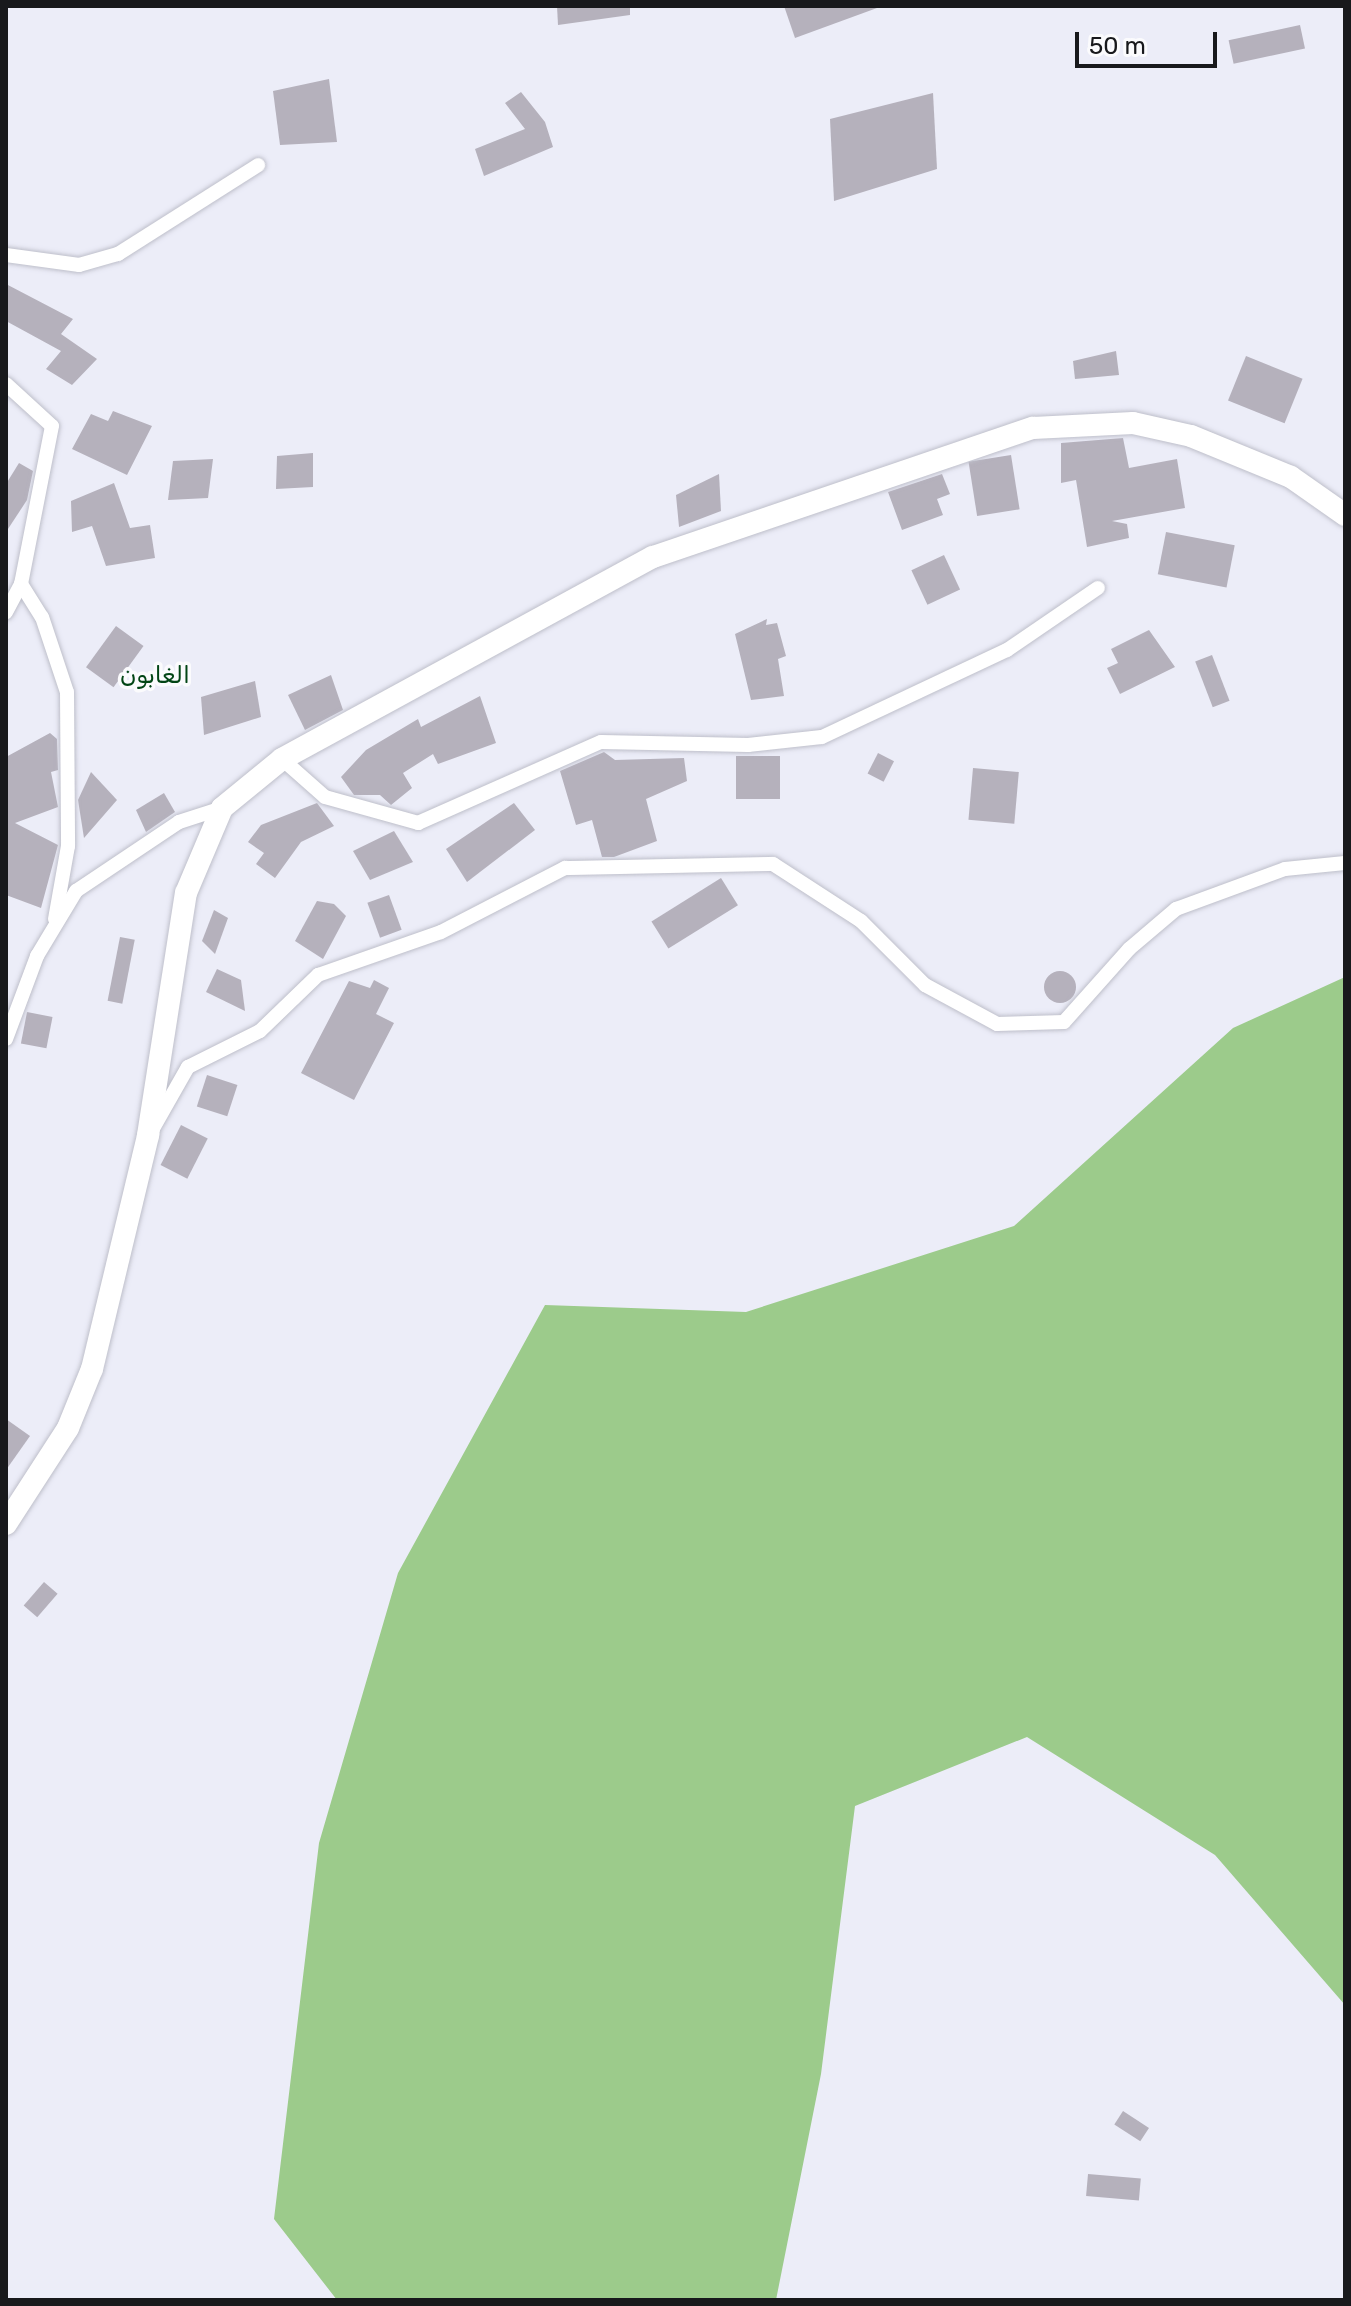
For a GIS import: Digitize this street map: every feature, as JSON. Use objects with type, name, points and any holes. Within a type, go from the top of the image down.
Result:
[{"type":"main road","points":[[6,1524],[68,1428],[92,1369],[148,1135],[184,904],[222,808],[282,759],[653,557],[1033,428],[1133,423],[1191,436],[1291,477],[1345,515]]},
{"type":"street","points":[[6,255],[79,265],[118,254],[258,165]]},
{"type":"street","points":[[6,384],[52,426],[21,584],[6,612]]},
{"type":"street","points":[[6,1039],[55,919],[68,846],[67,692],[42,617],[21,584]]},
{"type":"street","points":[[282,759],[325,797],[418,823],[601,742],[748,745],[822,737],[1007,650],[1098,588]]},
{"type":"street","points":[[55,919],[76,891],[134,847],[203,810],[222,808]]},
{"type":"street","points":[[148,1135],[188,1067],[260,1031],[318,975],[441,932],[565,868],[773,864],[861,921],[925,985],[997,1024],[1064,1022],[1129,949],[1176,909],[1285,869],[1345,863]]},
{"type":"green space","points":[[1345,977],[1345,2005],[1215,1855],[1027,1737],[855,1806],[821,2074],[776,2300],[337,2300],[274,2219],[319,1843],[398,1573],[545,1305],[746,1312],[1014,1226],[1233,1028]]},
{"type":"building","points":[[557,6],[630,6],[630,15],[558,25]]},
{"type":"building","points":[[784,6],[877,6],[877,8],[795,38]]},
{"type":"building","points":[[1300,25],[1305,48],[1234,64],[1229,40]]},
{"type":"building","points":[[329,79],[337,142],[280,145],[273,91]]},
{"type":"building","points":[[521,92],[545,122],[553,147],[484,176],[475,149],[525,129],[505,103]]},
{"type":"building","points":[[933,93],[937,169],[834,201],[830,119]]},
{"type":"building","points":[[6,284],[73,319],[61,334],[97,359],[72,385],[46,369],[61,351],[6,321]]},
{"type":"building","points":[[1116,351],[1119,375],[1075,379],[1073,361]]},
{"type":"building","points":[[1246,356],[1303,379],[1285,423],[1228,401]]},
{"type":"building","points":[[113,411],[152,426],[127,475],[72,449],[91,414],[108,421]]},
{"type":"building","points":[[1123,438],[1129,468],[1177,459],[1185,508],[1112,521],[1127,524],[1129,538],[1087,547],[1076,480],[1061,483],[1061,443]]},
{"type":"building","points":[[313,453],[313,487],[276,489],[277,456]]},
{"type":"building","points":[[1011,455],[1020,509],[977,516],[969,462]]},
{"type":"building","points":[[213,459],[208,498],[168,500],[173,461]]},
{"type":"building","points":[[19,463],[33,471],[27,500],[6,532],[6,484]]},
{"type":"building","points":[[719,474],[721,511],[679,527],[676,495]]},
{"type":"building","points":[[942,474],[950,494],[937,499],[943,515],[902,530],[888,492]]},
{"type":"building","points":[[114,483],[130,528],[150,525],[155,558],[106,566],[92,526],[72,532],[71,501]]},
{"type":"building","points":[[1166,532],[1235,545],[1227,588],[1158,574]]},
{"type":"building","points":[[944,555],[960,589],[927,605],[911,570]]},
{"type":"building","points":[[767,619],[766,625],[777,623],[786,656],[778,659],[784,696],[751,700],[735,634]]},
{"type":"building","points":[[116,626],[144,646],[114,687],[86,667]]},
{"type":"building","points":[[1149,630],[1175,667],[1120,694],[1107,668],[1118,663],[1111,649]]},
{"type":"building","points":[[1212,655],[1230,701],[1213,707],[1195,661]]},
{"type":"building","points":[[331,675],[343,710],[305,730],[288,695]]},
{"type":"building","points":[[255,681],[261,717],[204,735],[201,697]]},
{"type":"building","points":[[480,696],[496,743],[438,764],[433,754],[403,773],[412,788],[391,805],[380,795],[354,795],[341,777],[366,750],[418,719],[421,727]]},
{"type":"building","points":[[50,733],[57,739],[58,770],[51,772],[58,807],[15,823],[58,845],[41,908],[6,895],[6,757]]},
{"type":"building","points":[[604,752],[615,760],[684,758],[687,781],[646,799],[657,841],[614,857],[602,857],[592,820],[576,825],[560,771]]},
{"type":"building","points":[[878,753],[894,761],[884,782],[868,773]]},
{"type":"building","points":[[736,756],[780,756],[780,799],[736,799]]},
{"type":"building","points":[[973,768],[1019,772],[1014,824],[968,820]]},
{"type":"building","points":[[91,772],[117,800],[84,838],[78,800]]},
{"type":"building","points":[[164,793],[175,812],[146,832],[136,810]]},
{"type":"building","points":[[317,803],[334,826],[301,842],[275,878],[256,864],[264,853],[248,842],[261,825]]},
{"type":"building","points":[[514,803],[535,830],[467,882],[446,849]]},
{"type":"building","points":[[394,831],[413,862],[370,880],[353,851]]},
{"type":"building","points":[[721,878],[738,905],[668,949],[651,921]]},
{"type":"building","points":[[389,895],[402,930],[380,938],[367,903]]},
{"type":"building","points":[[317,901],[334,904],[346,916],[323,959],[295,941]]},
{"type":"building","points":[[214,910],[228,918],[215,954],[202,941]]},
{"type":"building","points":[[120,937],[135,940],[122,1004],[108,1001]]},
{"type":"building","points":[[217,969],[241,980],[245,1011],[206,992]]},
{"type":"building","points":[[1060,971],[1071,976],[1076,987],[1071,998],[1060,1003],[1049,998],[1044,987],[1049,976]]},
{"type":"building","points":[[374,980],[389,988],[376,1014],[394,1023],[354,1100],[301,1073],[349,981],[370,988]]},
{"type":"building","points":[[27,1012],[53,1017],[46,1048],[21,1043]]},
{"type":"building","points":[[207,1075],[237,1085],[227,1116],[197,1106]]},
{"type":"building","points":[[181,1125],[208,1139],[187,1179],[161,1165]]},
{"type":"building","points":[[6,1419],[30,1436],[6,1470]]},
{"type":"building","points":[[44,1582],[58,1594],[37,1617],[24,1605]]},
{"type":"building","points":[[1123,2111],[1149,2128],[1140,2141],[1114,2124]]},
{"type":"building","points":[[1088,2174],[1141,2179],[1139,2201],[1086,2196]]},
{"type":"district","name":"الغابون","points":[[155,676]]}]
